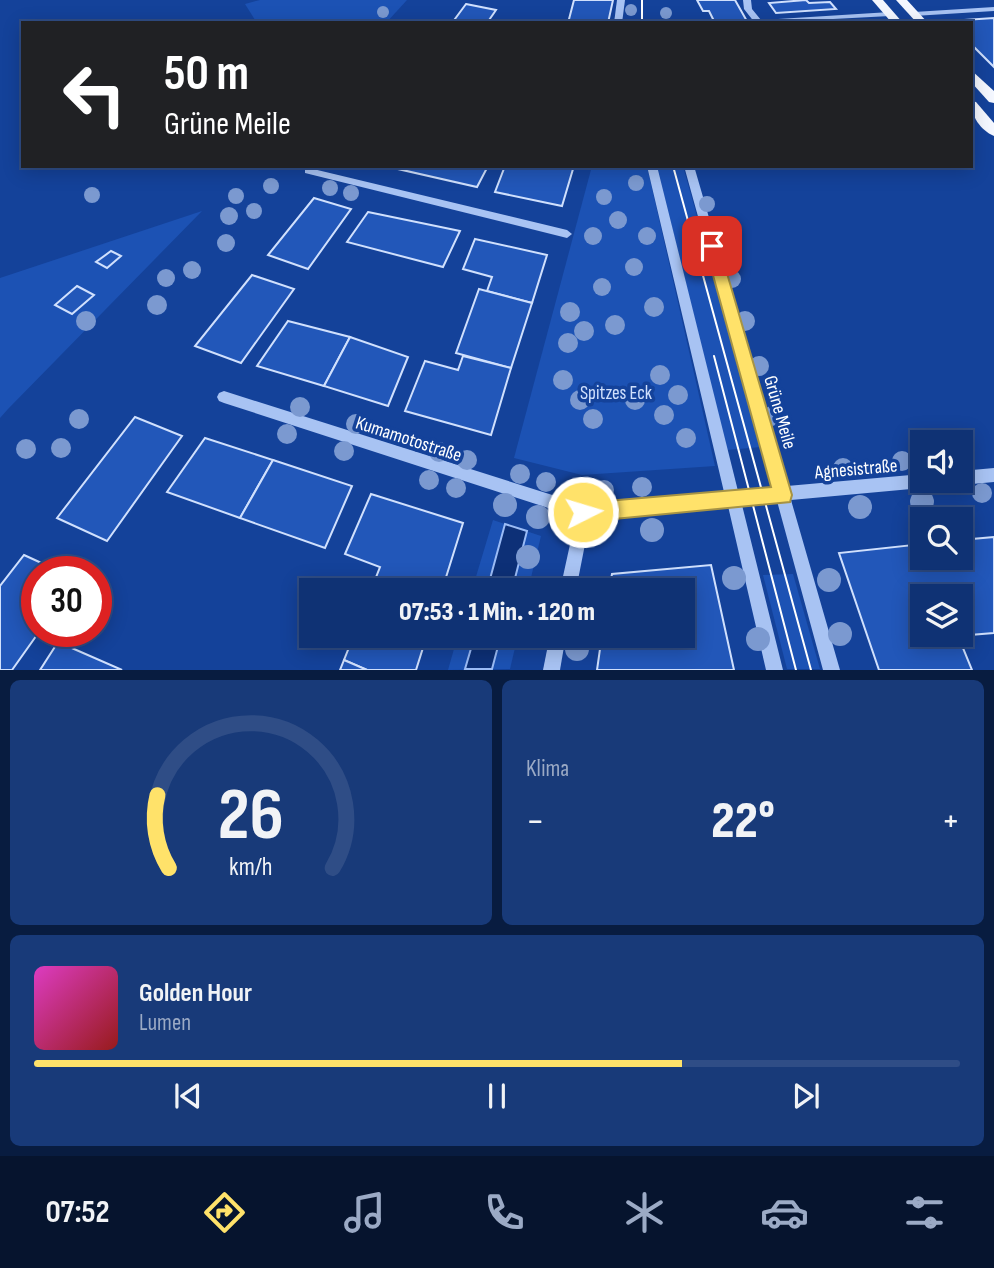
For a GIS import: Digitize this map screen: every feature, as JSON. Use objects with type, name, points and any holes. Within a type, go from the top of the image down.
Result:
[{"type":"main road","points":[[877,0],[894,19]]},
{"type":"main road","points":[[901,0],[921,21]]},
{"type":"main road","points":[[973,76],[994,99]]},
{"type":"main road","points":[[973,107],[994,132]]},
{"type":"street","points":[[618,21],[621,0]]},
{"type":"street","points":[[914,13],[994,9]]},
{"type":"street","points":[[653,168],[736,500],[775,670]]},
{"type":"street","name":"Grüne Meile","points":[[691,168],[832,670]]},
{"type":"street","points":[[309,171],[567,234]]},
{"type":"street","name":"Kumamotostraße","points":[[224,397],[583,512]]},
{"type":"street","points":[[973,477],[994,475]]},
{"type":"street","name":"Agnesistraße","points":[[583,512],[910,482]]},
{"type":"street","points":[[570,578],[583,512]]},
{"type":"street","points":[[551,670],[555,648]]},
{"type":"lane","points":[[747,0],[748,9],[757,21]]},
{"type":"lane","points":[[803,21],[894,19]]},
{"type":"green space","points":[[260,0],[407,0],[388,21],[256,21],[245,4]]},
{"type":"green space","name":"Spitzes Eck","points":[[591,168],[647,168],[715,466],[582,475],[514,458]]},
{"type":"green space","points":[[657,168],[684,168],[761,447],[727,450]]},
{"type":"green space","points":[[202,211],[8,409],[0,418],[0,278]]},
{"type":"green space","points":[[493,520],[541,536],[531,578],[476,578]]},
{"type":"green space","points":[[793,574],[820,669],[787,669],[763,575]]},
{"type":"green space","points":[[454,648],[515,648],[510,669],[448,670]]},
{"type":"shaded area","points":[[505,524],[527,531],[515,578],[490,578]]},
{"type":"shaded area","points":[[471,648],[498,648],[492,669],[465,669]]},
{"type":"building","points":[[574,0],[613,0],[608,21],[569,21]]},
{"type":"building","points":[[697,0],[735,0],[747,21],[714,21],[709,11],[703,11]]},
{"type":"building","points":[[806,0],[809,3],[830,2],[836,9],[776,13],[769,3]]},
{"type":"building","points":[[466,4],[496,10],[488,21],[453,21]]},
{"type":"building","points":[[994,18],[994,67],[973,46],[973,21],[949,21]]},
{"type":"building","points":[[399,168],[487,168],[477,187]]},
{"type":"building","points":[[504,168],[573,169],[562,206],[495,192]]},
{"type":"building","points":[[314,198],[351,209],[308,269],[268,255]]},
{"type":"building","points":[[368,212],[460,231],[443,267],[347,242]]},
{"type":"building","points":[[475,239],[547,255],[532,303],[487,291],[492,277],[463,269]]},
{"type":"building","points":[[111,251],[121,256],[107,268],[96,262]]},
{"type":"building","points":[[252,275],[294,289],[241,363],[195,346]]},
{"type":"building","points":[[77,286],[94,295],[72,314],[55,305]]},
{"type":"building","points":[[479,289],[532,303],[511,368],[456,353]]},
{"type":"building","points":[[288,321],[350,337],[324,386],[257,366]]},
{"type":"building","points":[[350,337],[408,357],[388,406],[324,386]]},
{"type":"building","points":[[463,356],[511,368],[491,435],[405,411],[425,361],[458,370]]},
{"type":"building","points":[[135,417],[182,436],[107,541],[57,518]]},
{"type":"building","points":[[205,438],[273,460],[240,518],[167,492]]},
{"type":"building","points":[[273,460],[352,486],[325,548],[240,518]]},
{"type":"building","points":[[371,494],[463,523],[446,578],[376,578],[380,567],[345,554]]},
{"type":"building","points":[[994,537],[994,633],[973,635],[973,584],[910,584],[910,647],[963,647],[972,670],[879,670],[839,553],[910,545],[910,570],[973,570],[973,539]]},
{"type":"building","points":[[21,559],[21,647],[28,647],[12,670],[0,670],[0,586]]},
{"type":"building","points":[[711,565],[734,670],[597,670],[600,648],[695,648],[695,578],[611,578],[612,574]]},
{"type":"building","points":[[55,647],[69,647],[122,670],[40,670]]},
{"type":"building","points":[[349,648],[423,648],[416,670],[367,670],[344,660]]},
{"type":"building","points":[[344,660],[367,670],[340,670]]},
{"type":"tram line","points":[[642,0],[642,21]]},
{"type":"tram line","points":[[674,168],[811,670]]},
{"type":"tram line","points":[[714,356],[796,670]]},
{"type":"route","points":[[583,512],[783,495],[712,246]]}]
